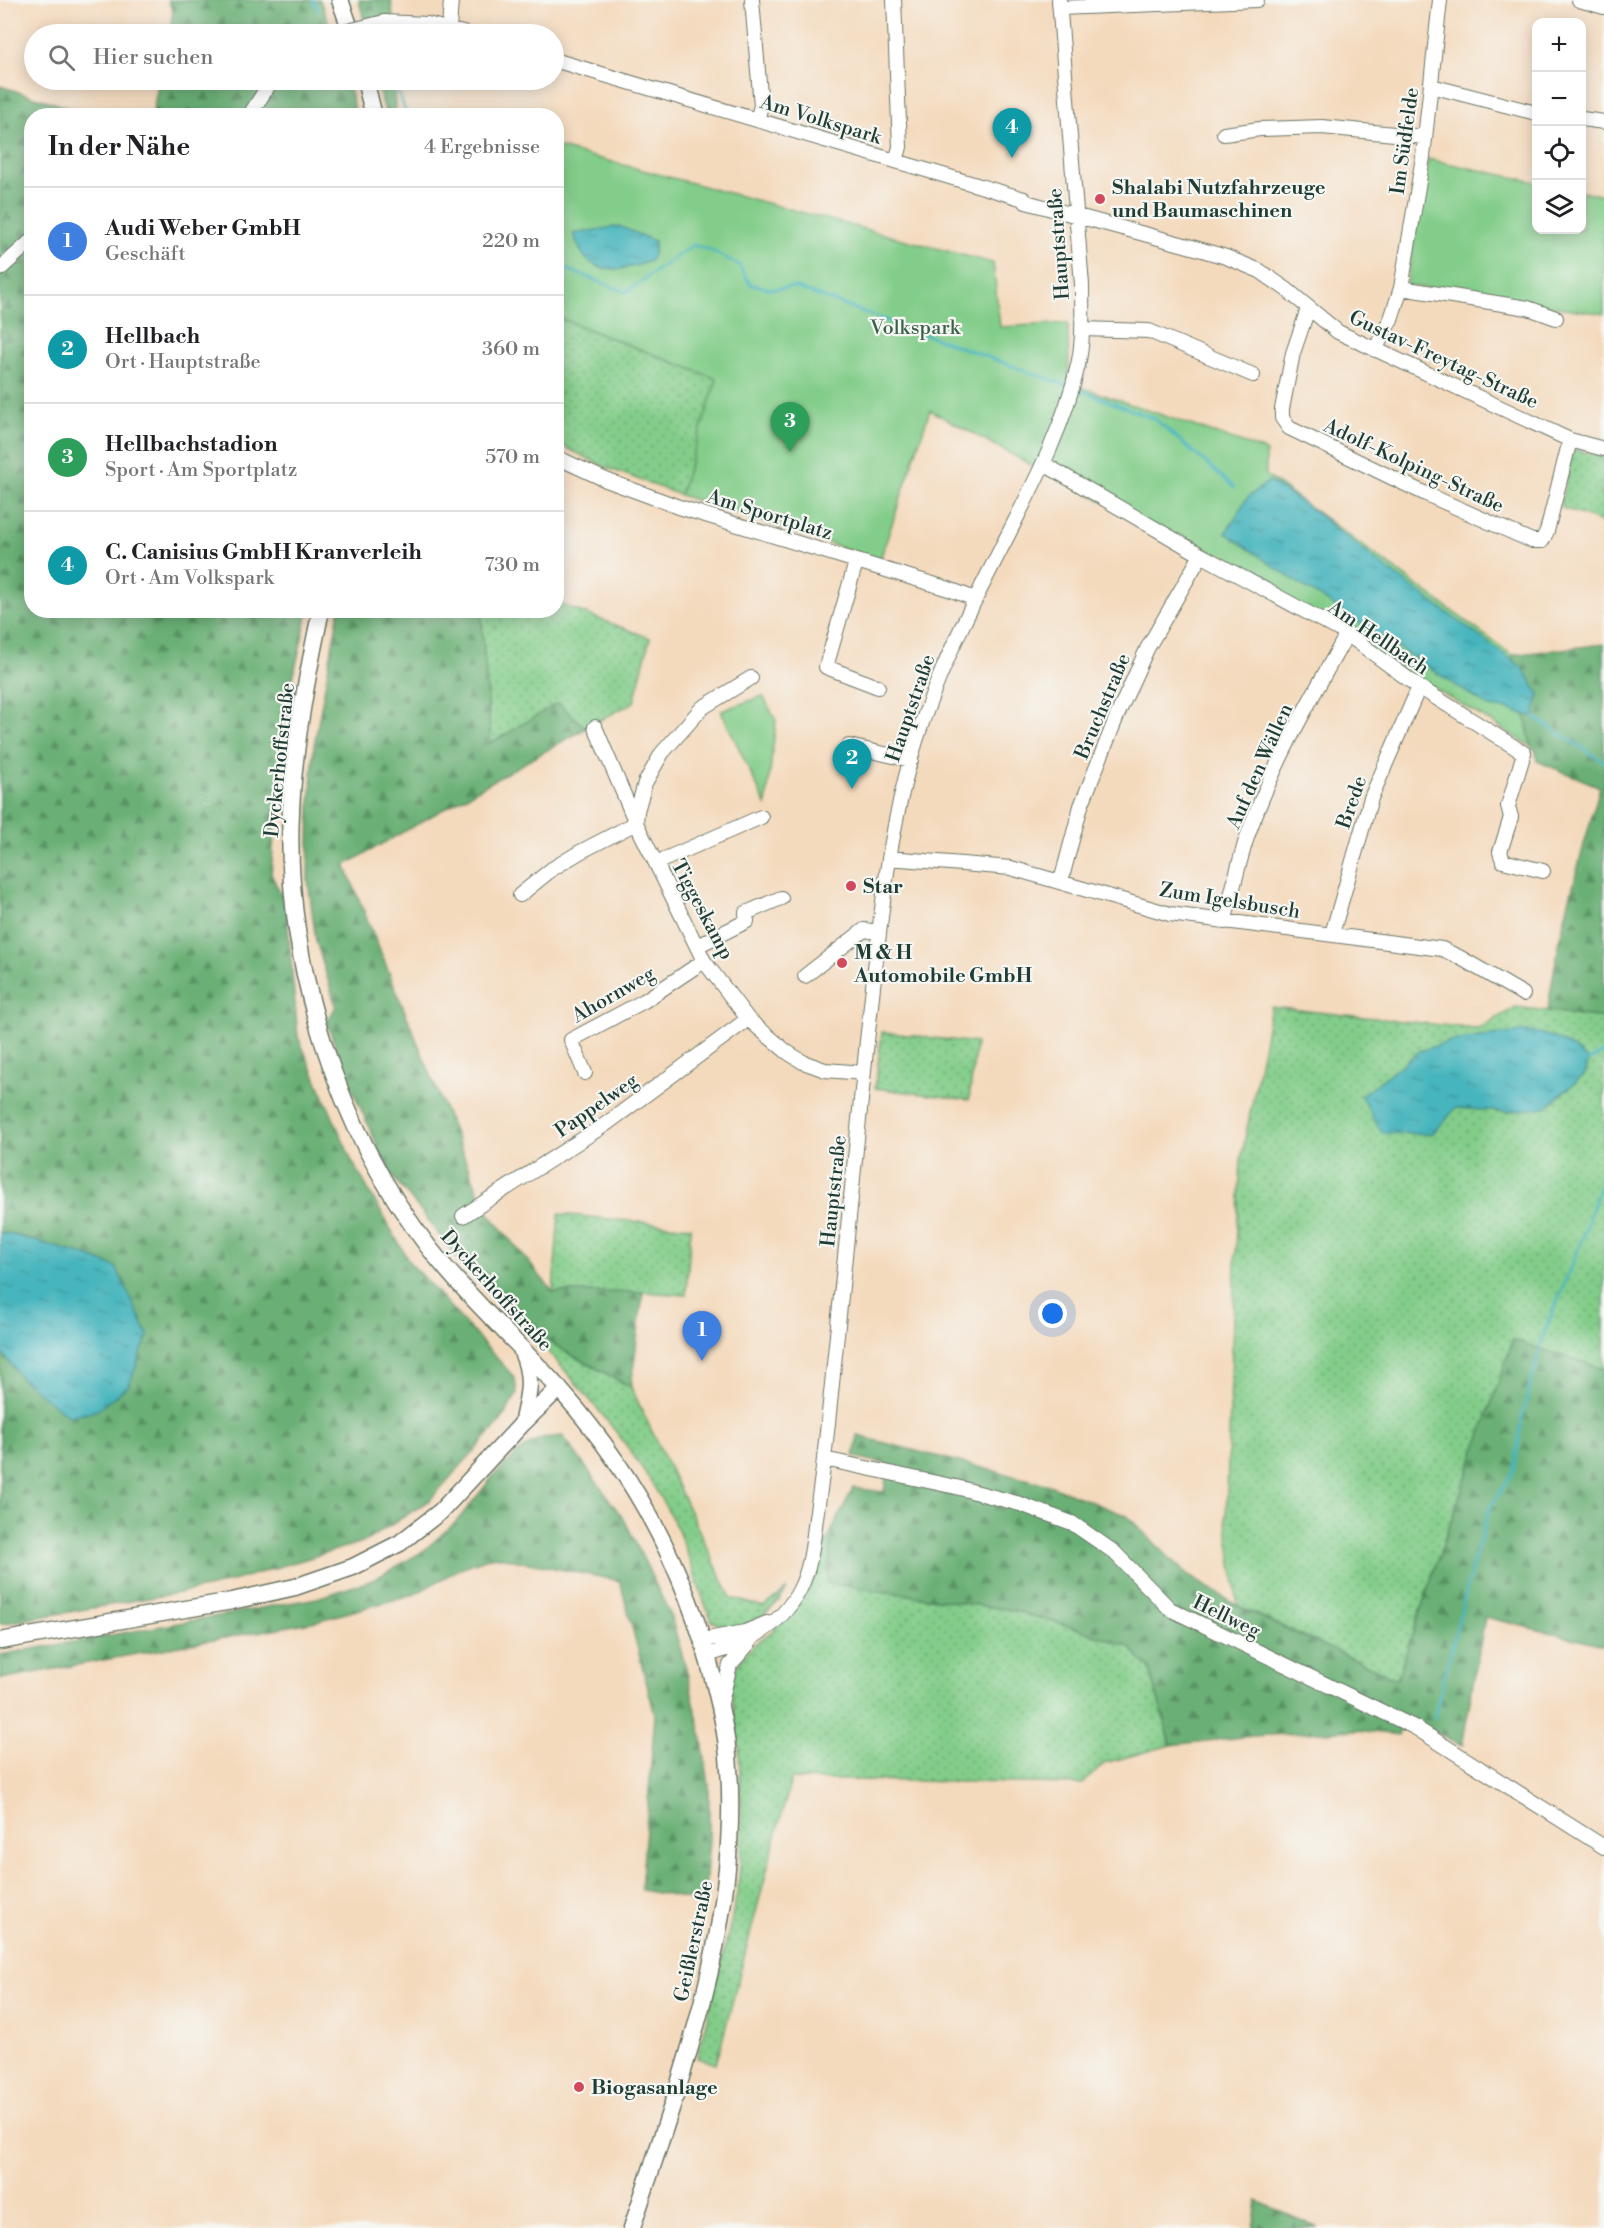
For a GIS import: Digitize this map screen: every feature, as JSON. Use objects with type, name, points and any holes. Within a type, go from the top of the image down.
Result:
[{"type":"main road","points":[[340,0],[348,24]]},
{"type":"main road","points":[[368,90],[372,108]]},
{"type":"main road","name":"Dyckerhoffstraße","points":[[319,618],[297,744],[291,811],[291,859],[294,912],[304,976],[322,1039],[346,1104],[380,1172],[428,1246],[462,1289],[559,1388],[596,1431],[662,1536],[684,1586],[705,1648]]},
{"type":"main road","points":[[520,1348],[530,1375],[522,1424]]},
{"type":"main road","points":[[0,1641],[232,1601],[295,1587],[353,1568],[400,1543],[434,1516],[559,1388]]},
{"type":"main road","name":"Geißlerstraße","points":[[632,2228],[692,2038],[718,1940],[727,1883],[732,1827],[728,1750],[705,1648]]},
{"type":"street","points":[[449,24],[451,0]]},
{"type":"street","points":[[752,0],[761,106],[757,120]]},
{"type":"street","points":[[894,0],[900,147],[896,161]]},
{"type":"street","points":[[1060,4],[1257,0]]},
{"type":"street","name":"Im Südfelde","points":[[1375,350],[1390,319],[1401,288],[1425,137],[1440,0]]},
{"type":"street","points":[[1579,0],[1604,7]]},
{"type":"street","name":"Hauptstraße","points":[[705,1648],[753,1639],[799,1592],[810,1564],[824,1459],[879,932],[892,835],[911,760],[926,712],[948,655],[1044,464],[1067,405],[1078,363],[1082,329],[1082,285],[1060,4]]},
{"type":"street","points":[[376,24],[384,22],[427,24]]},
{"type":"street","name":"Am Volkspark","points":[[564,63],[1076,215]]},
{"type":"street","points":[[1431,86],[1532,112]]},
{"type":"street","points":[[254,108],[266,90]]},
{"type":"street","points":[[1586,120],[1604,122]]},
{"type":"street","points":[[1224,134],[1260,129],[1322,127],[1425,137]]},
{"type":"street","name":"Gustav-Freytag-Straße","points":[[1076,215],[1226,257],[1260,271],[1286,289],[1338,332],[1570,440],[1604,449]]},
{"type":"street","points":[[0,269],[24,247]]},
{"type":"street","points":[[1401,288],[1528,308],[1556,318]]},
{"type":"street","name":"Adolf-Kolping-Straße","points":[[1308,309],[1293,353],[1282,409],[1282,418],[1289,428],[1426,494],[1532,541],[1542,541],[1547,531],[1570,440]]},
{"type":"street","points":[[1082,329],[1149,331],[1253,375]]},
{"type":"street","name":"Am Sportplatz","points":[[564,460],[606,480],[679,507],[949,589],[975,599]]},
{"type":"street","name":"Am Hellbach","points":[[1044,464],[1201,555],[1347,634],[1419,687],[1524,753],[1508,806],[1511,817],[1500,858],[1503,861],[1543,871]]},
{"type":"street","name":"Bruchstraße","points":[[1061,881],[1081,806],[1117,716],[1147,649],[1201,555]]},
{"type":"street","points":[[856,562],[825,667],[878,687]]},
{"type":"street","name":"Auf den Wällen","points":[[1224,922],[1247,837],[1269,785],[1300,718],[1347,634]]},
{"type":"street","points":[[520,895],[552,869],[636,823],[645,783],[663,753],[702,708],[751,678]]},
{"type":"street","name":"Brede","points":[[1332,934],[1371,798],[1419,687]]},
{"type":"street","name":"Tiggeskamp","points":[[595,727],[636,823],[704,961],[748,1019],[787,1052],[803,1062],[825,1070],[864,1073]]},
{"type":"street","points":[[849,746],[911,760]]},
{"type":"street","points":[[656,864],[761,817]]},
{"type":"street","name":"Zum Igelsbusch","points":[[889,858],[1011,868],[1170,914],[1442,950],[1459,957],[1523,994]]},
{"type":"street","points":[[697,946],[747,921],[746,914],[782,898]]},
{"type":"street","points":[[805,976],[864,930],[879,932]]},
{"type":"street","name":"Ahornweg","points":[[585,1073],[571,1040],[644,1001],[704,961]]},
{"type":"street","name":"Pappelweg","points":[[463,1216],[606,1124],[748,1019]]},
{"type":"street","name":"Hellweg","points":[[824,1459],[956,1487],[1020,1504],[1072,1523],[1114,1552],[1170,1610],[1416,1728],[1604,1847]]},
{"type":"street","name":"Hauptstraße","points":[[705,1648],[774,1620]]},
{"type":"street","points":[[720,1707],[730,1665],[753,1639]]},
{"type":"green space","points":[[168,0],[320,0],[329,24],[171,24],[173,12]]},
{"type":"green space","points":[[359,0],[391,0],[394,24],[365,24]]},
{"type":"green space","points":[[0,86],[70,108],[24,108],[24,618],[306,618],[292,683],[280,765],[271,874],[286,905],[298,1037],[351,1159],[410,1263],[515,1378],[517,1394],[500,1422],[430,1500],[366,1541],[212,1587],[0,1624],[0,1350],[22,1379],[116,1267],[81,1254],[0,1233]]},
{"type":"green space","points":[[157,90],[350,90],[354,108],[154,108]]},
{"type":"green space","points":[[379,90],[394,90],[395,108],[384,108]]},
{"type":"green space","name":"Volkspark","points":[[564,149],[993,263],[1000,327],[1068,323],[1069,383],[1266,451],[1266,475],[1512,655],[1531,746],[1213,556],[1033,466],[930,410],[880,560],[680,495],[717,379],[564,320]]},
{"type":"green space","points":[[1428,159],[1532,181],[1532,234],[1586,234],[1586,192],[1604,196],[1604,314],[1406,285]]},
{"type":"green space","points":[[564,320],[717,379],[680,495],[605,467],[564,446]]},
{"type":"green space","points":[[1573,451],[1604,457],[1604,482],[1601,495],[1604,496],[1604,523],[1560,507]]},
{"type":"green space","points":[[564,606],[650,638],[634,702],[586,728],[558,703],[491,744],[482,618],[564,618]]},
{"type":"green space","points":[[338,618],[482,618],[491,743],[558,703],[586,728],[345,865],[486,1210],[553,1292],[643,1292],[631,1387],[568,1353],[523,1323],[458,1260],[389,1172],[341,1064],[327,1022],[336,1006],[316,941],[308,880],[314,745]]},
{"type":"green space","points":[[1604,644],[1604,1018],[1548,1011],[1563,926],[1600,787],[1537,761],[1536,751],[1531,746],[1512,655]]},
{"type":"green space","points":[[763,696],[776,721],[766,805],[721,711]]},
{"type":"green space","points":[[1271,1007],[1478,1029],[1516,1007],[1604,1018],[1604,1369],[1513,1340],[1397,1679],[1238,1606],[1226,1521],[1235,1264],[1241,1159]]},
{"type":"green space","points":[[882,1032],[976,1043],[969,1100],[875,1088]]},
{"type":"green space","points":[[559,1214],[691,1227],[686,1295],[643,1292],[553,1292]]},
{"type":"green space","points":[[523,1323],[568,1353],[631,1387],[731,1598],[764,1607],[787,1589],[764,1614],[744,1625],[733,1627],[722,1626],[712,1621],[678,1531],[646,1474],[608,1422]]},
{"type":"green space","points":[[1513,1340],[1604,1369],[1604,1646],[1485,1617],[1462,1746],[1405,1715],[1398,1735],[1356,1730],[1252,1736],[1171,1745],[1150,1669],[1129,1647],[1076,1628],[1011,1610],[827,1583],[833,1528],[853,1488],[884,1492],[888,1464],[854,1457],[858,1436],[1049,1485],[1127,1516],[1187,1575],[1245,1610],[1397,1679]]},
{"type":"green space","points":[[563,1436],[625,1521],[670,1614],[686,1668],[701,1734],[709,1785],[709,1840],[704,1902],[641,1890],[655,1715],[620,1581],[494,1556],[463,1567],[415,1594],[317,1621],[0,1679],[0,1655],[317,1598],[373,1580],[422,1552],[456,1522],[494,1475],[521,1450],[540,1438]]},
{"type":"green space","points":[[833,1528],[828,1583],[1011,1610],[1076,1628],[1129,1647],[1150,1669],[1171,1745],[1105,1763],[1083,1784],[791,1779],[716,2064],[697,2058],[728,1935],[741,1859],[739,1750],[731,1688],[736,1667],[752,1646],[772,1631],[804,1594]]},
{"type":"green space","points":[[1257,2201],[1318,2228],[1253,2228]]},
{"type":"water","points":[[619,226],[654,241],[654,252],[650,261],[615,269],[598,266],[584,256],[573,234]]},
{"type":"water","points":[[1269,481],[1306,505],[1387,569],[1523,668],[1539,694],[1534,717],[1489,707],[1286,575],[1226,533],[1247,498]]},
{"type":"water","points":[[1528,1031],[1561,1041],[1589,1061],[1585,1074],[1546,1107],[1507,1112],[1456,1108],[1432,1134],[1382,1133],[1361,1096],[1420,1051],[1451,1041]]},
{"type":"water","points":[[0,1233],[81,1254],[116,1267],[148,1335],[129,1385],[96,1411],[68,1416],[22,1379],[0,1350]]},
{"type":"waterway","points":[[313,0],[318,10]]},
{"type":"waterway","points":[[398,90],[404,108]]},
{"type":"waterway","points":[[564,268],[626,292],[693,245],[710,250],[739,265],[750,284],[771,289],[794,287],[1068,386]]},
{"type":"waterway","points":[[1075,388],[1155,419],[1234,487]]},
{"type":"waterway","points":[[1534,717],[1604,762]]},
{"type":"waterway","points":[[1589,1061],[1604,1052]]},
{"type":"waterway","points":[[1434,1718],[1474,1560],[1490,1508],[1514,1471],[1523,1412],[1544,1334],[1583,1237],[1604,1174]]},
{"type":"place","name":"C. Canisius GmbH Kranverleih","points":[[1012,158]]},
{"type":"place","name":"Shalabi Nutzfahrzeuge und Baumaschinen","points":[[1100,199]]},
{"type":"place","name":"Hellbachstadion","points":[[790,452]]},
{"type":"place","name":"Hellbach","points":[[852,789]]},
{"type":"place","name":"Star","points":[[851,886]]},
{"type":"place","name":"M & H Automobile GmbH","points":[[842,963]]},
{"type":"place","name":"Audi Weber GmbH","points":[[702,1361]]},
{"type":"place","name":"Biogasanlage","points":[[579,2087]]}]
